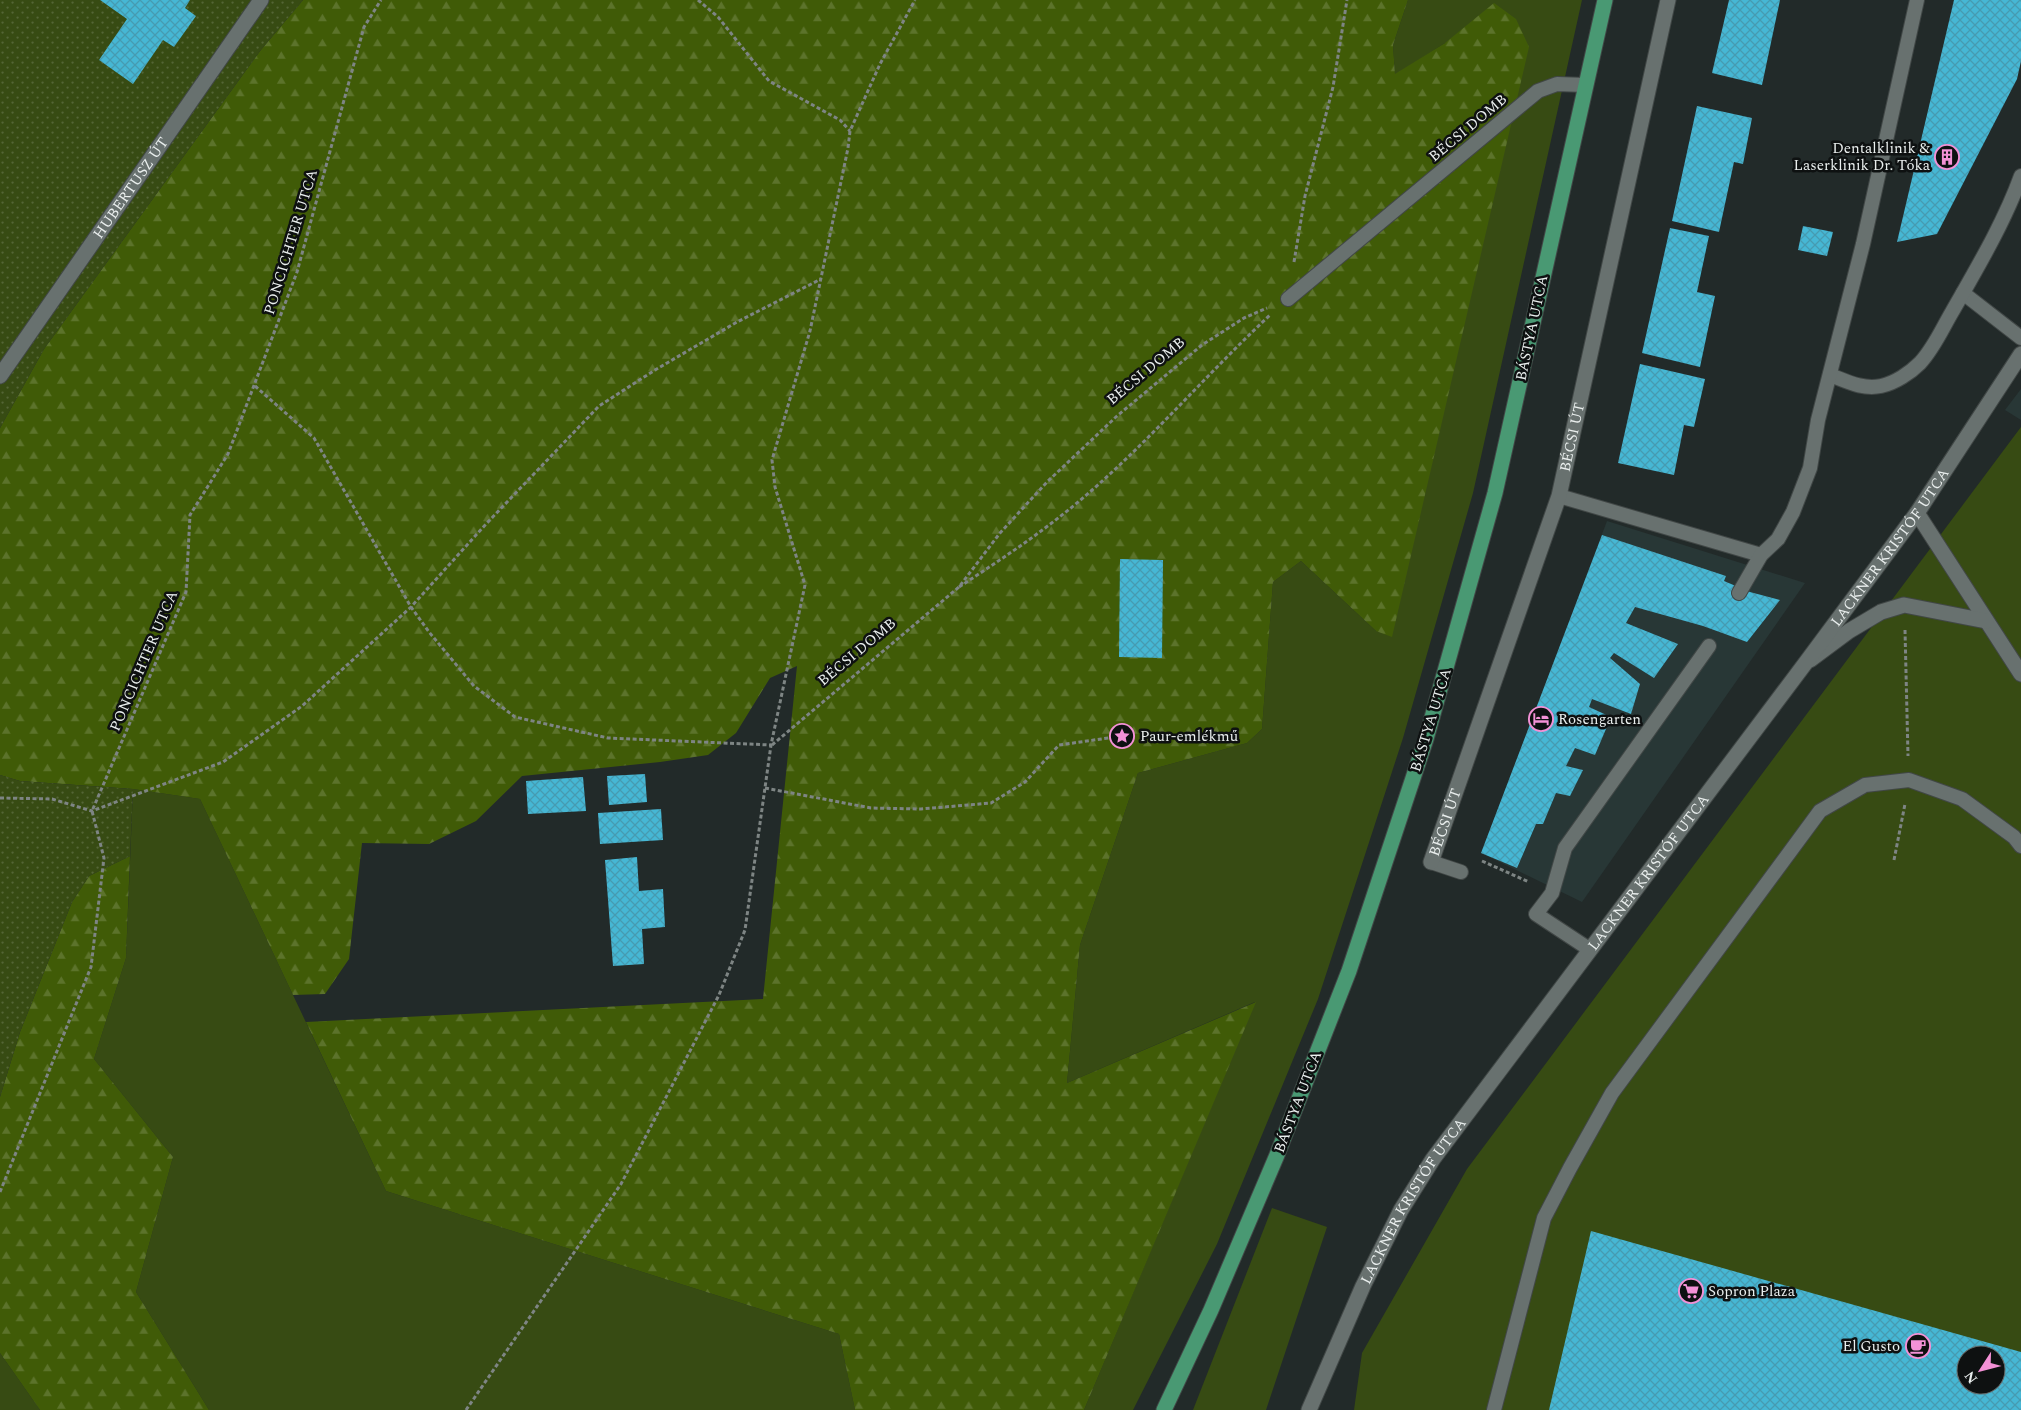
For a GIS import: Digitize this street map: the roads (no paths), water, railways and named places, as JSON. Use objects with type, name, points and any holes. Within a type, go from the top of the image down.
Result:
[{"type":"main road","name":"BÁSTYA UTCA","points":[[1164,1410],[1211,1310],[1277,1155],[1349,972],[1426,739],[1495,493],[1605,0]]},
{"type":"street","name":"HUBERTUSZ ÚT","points":[[0,376],[261,0]]},
{"type":"street","name":"BÉCSI ÚT","points":[[1431,862],[1559,496],[1668,0]]},
{"type":"street","name":"LACKNER KRISTÓF UTCA","points":[[1309,1410],[1363,1286],[1401,1210],[1433,1159],[1589,949],[1808,661],[1917,513],[2021,354]]},
{"type":"street","points":[[1917,513],[2021,674]]},
{"type":"street","points":[[1808,661],[1849,631],[1881,612],[1904,605],[1986,621]]},
{"type":"lane","points":[[1739,593],[1761,555],[1778,539],[1793,512],[1810,468],[1818,420],[1863,244],[1917,0]]},
{"type":"lane","name":"BÉCSI DOMB","points":[[1288,299],[1538,91],[1557,84],[1585,85]]},
{"type":"lane","points":[[1830,375],[1861,387],[1880,386],[1903,376],[1919,364],[1930,350],[1963,292],[2012,201],[2021,176]]},
{"type":"lane","points":[[1963,292],[2021,338]]},
{"type":"lane","points":[[1559,496],[1761,555]]},
{"type":"lane","points":[[1589,949],[1536,914],[1552,893],[1565,848],[1709,646]]},
{"type":"lane","points":[[1494,1410],[1544,1218],[1612,1094],[1820,811],[1865,785],[1909,780],[1962,799],[2014,838],[2021,846]]},
{"type":"lane","points":[[1431,862],[1461,872]]},
{"type":"place","name":"Dentalklinik & Laserklinik Dr. Tóka","points":[[1947,157]]},
{"type":"place","name":"Rosengarten","points":[[1541,719]]},
{"type":"place","name":"Paur-emlékmű","points":[[1122,736]]},
{"type":"place","name":"Sopron Plaza","points":[[1691,1291]]},
{"type":"place","name":"El Gusto","points":[[1918,1346]]}]
